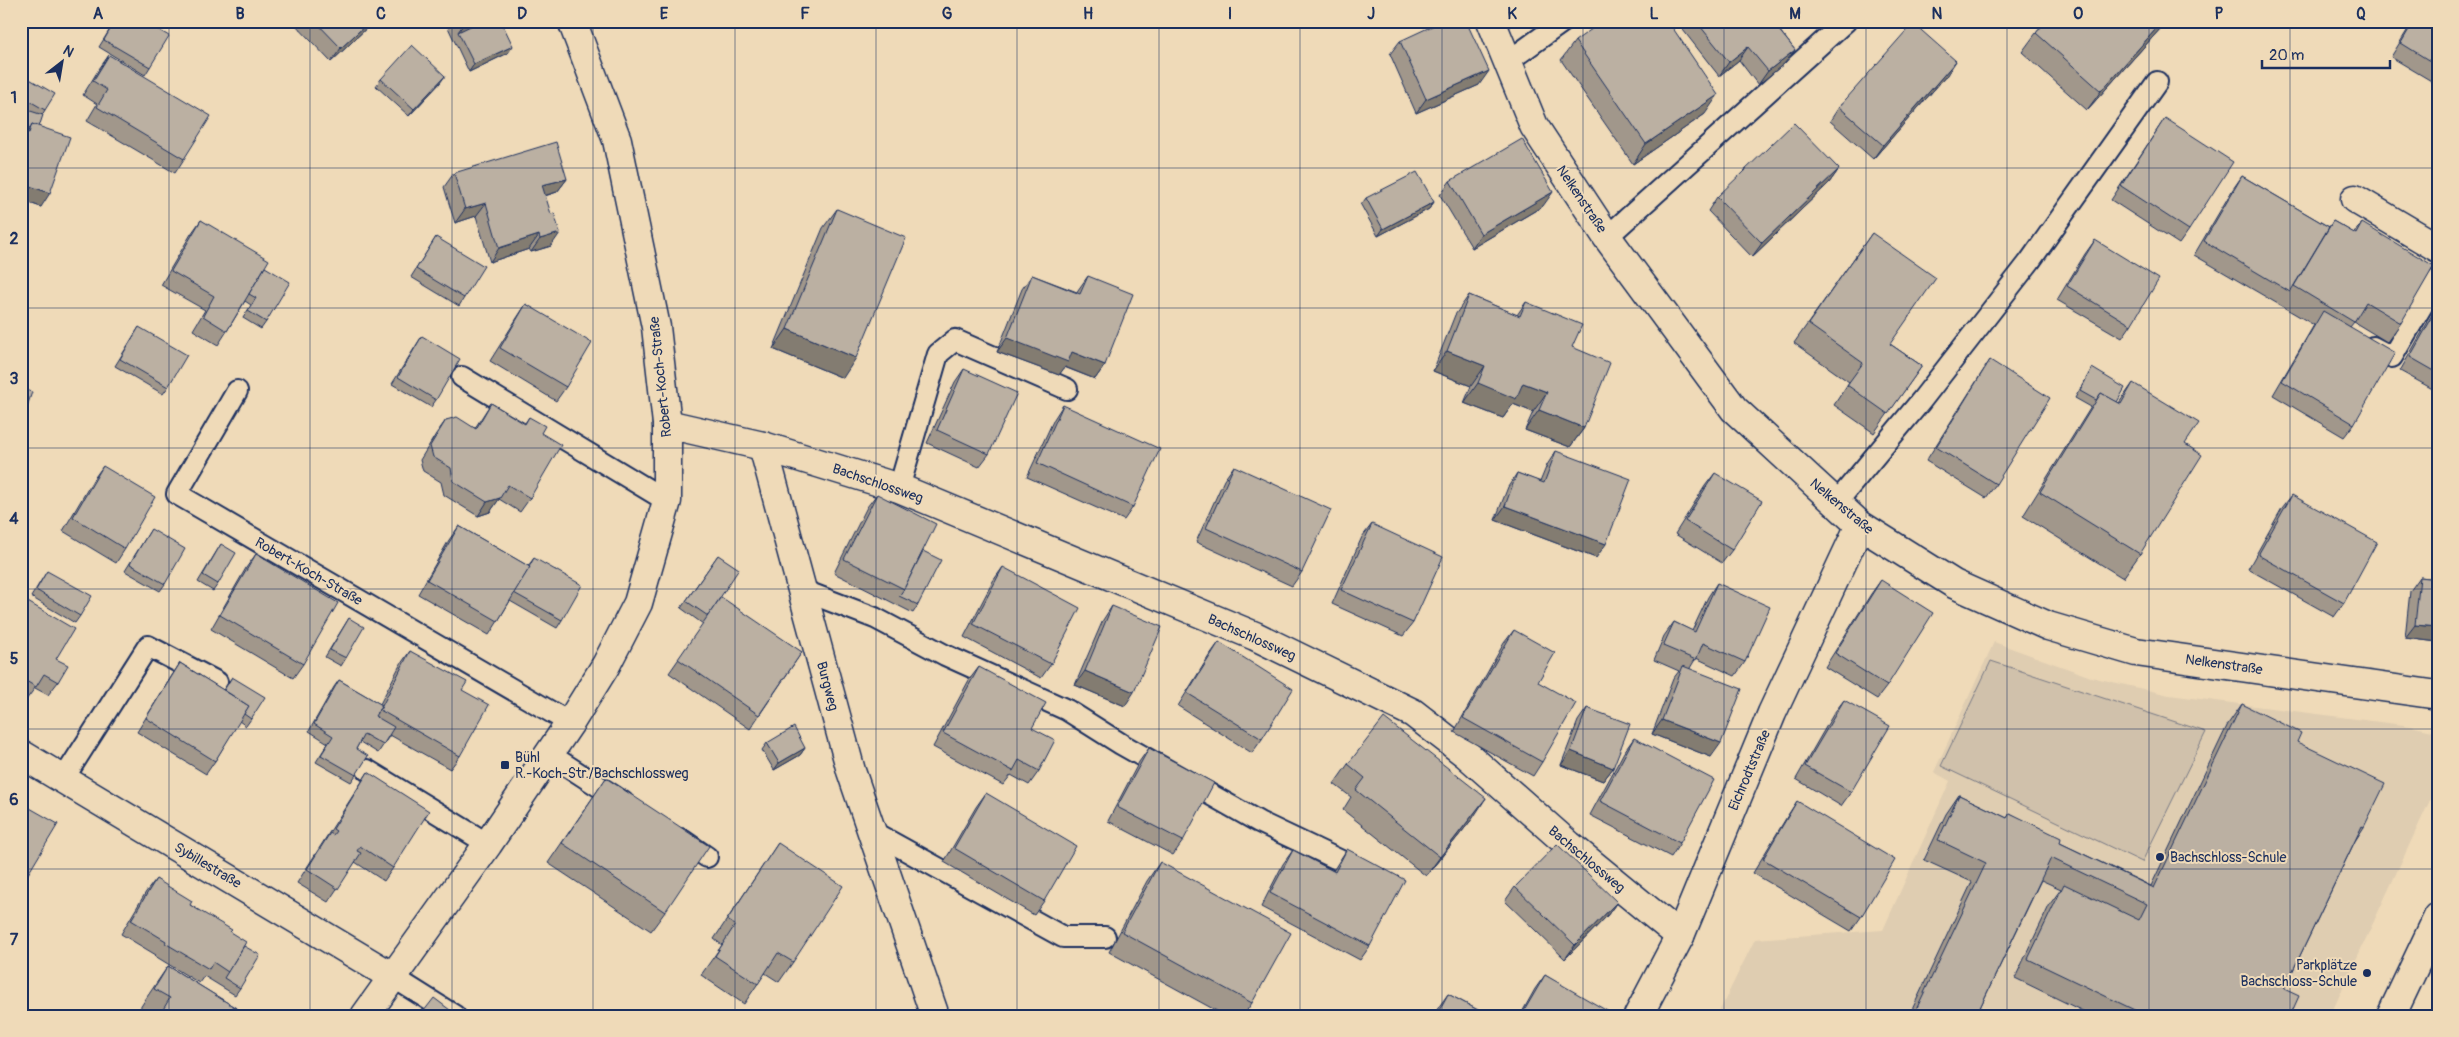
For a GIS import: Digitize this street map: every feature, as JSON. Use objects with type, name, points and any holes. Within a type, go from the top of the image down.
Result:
[{"type":"street","name":"Robert-Koch-Straße","points":[[365,1016],[488,844],[570,723],[606,665],[638,603],[667,500],[667,424],[656,327],[617,140],[572,21]]},
{"type":"street","name":"Nelkenstraße","points":[[1491,21],[1534,126],[1607,237],[1734,410],[1860,525],[1954,584],[2048,626],[2136,652],[2438,695]]},
{"type":"street","points":[[2355,199],[2438,248]]},
{"type":"street","points":[[667,424],[763,446]]},
{"type":"street","name":"Bachschlossweg","points":[[763,446],[899,488],[1255,636],[1413,713],[1466,754],[1570,845],[1680,936]]},
{"type":"street","name":"Burgweg","points":[[763,446],[851,771],[935,1016]]},
{"type":"street","name":"Eichrodtstraße","points":[[1638,1016],[1680,936],[1772,713],[1860,525]]},
{"type":"street","name":"Sybillestraße","points":[[21,754],[64,778],[393,977]]},
{"type":"street","points":[[2391,1016],[2438,917]]},
{"type":"lane","points":[[1507,62],[1564,21]]},
{"type":"lane","points":[[1607,237],[1846,21]]},
{"type":"lane","points":[[1836,503],[1921,402],[2030,261],[2157,82]]},
{"type":"lane","points":[[2360,340],[2392,357],[2438,279]]},
{"type":"lane","points":[[899,488],[938,354],[955,340],[1067,389]]},
{"type":"lane","points":[[462,376],[667,500]]},
{"type":"lane","name":"Robert-Koch-Straße","points":[[237,390],[177,494],[570,723]]},
{"type":"lane","points":[[802,590],[875,618],[945,655],[1067,710],[1121,744],[1259,822],[1356,868]]},
{"type":"lane","points":[[64,778],[148,646],[217,682]]},
{"type":"lane","points":[[549,754],[640,814]]},
{"type":"lane","points":[[367,770],[488,844]]},
{"type":"lane","points":[[665,830],[707,857]]},
{"type":"lane","points":[[872,831],[1063,937],[1106,937]]},
{"type":"lane","points":[[393,977],[455,1016]]},
{"type":"shaded area","name":"Bachschloss-Schule","points":[[1994,642],[2091,677],[2169,695],[2411,726],[2432,731],[2438,739],[2438,783],[2330,1016],[1717,1016],[1755,939],[1883,930],[1950,781],[1934,772]]},
{"type":"shaded area","points":[[1991,661],[2206,732],[2142,862],[1941,766]]},
{"type":"building","points":[[115,21],[143,21],[169,36],[150,67],[104,40]]},
{"type":"building","points":[[315,21],[370,21],[341,48]]},
{"type":"building","points":[[461,21],[472,21],[463,25]]},
{"type":"building","points":[[481,21],[501,21],[513,46],[474,64],[458,32]]},
{"type":"building","points":[[1443,21],[1466,21],[1489,71],[1426,99],[1400,41]]},
{"type":"building","points":[[1603,21],[1668,21],[1718,95],[1646,144],[1575,41]]},
{"type":"building","points":[[1696,21],[1777,21],[1774,24],[1795,50],[1768,71],[1748,47],[1729,62]]},
{"type":"building","points":[[2046,21],[2163,21],[2101,91],[2036,33]]},
{"type":"building","points":[[2414,21],[2438,21],[2438,66],[2401,43]]},
{"type":"building","points":[[1913,23],[1956,61],[1883,145],[1839,107]]},
{"type":"building","points":[[412,45],[445,76],[414,109],[381,79]]},
{"type":"building","points":[[109,55],[211,116],[184,159],[97,107],[107,90],[93,81]]},
{"type":"building","points":[[21,74],[55,94],[45,110],[21,96]]},
{"type":"building","points":[[21,108],[43,115],[39,127],[32,124],[27,133],[21,130]]},
{"type":"building","points":[[2165,118],[2233,162],[2189,230],[2121,186]]},
{"type":"building","points":[[1794,123],[1839,169],[1762,243],[1717,197]]},
{"type":"building","points":[[32,124],[70,137],[50,193],[21,183],[21,130],[29,133]]},
{"type":"building","points":[[1522,139],[1553,192],[1481,234],[1450,181]]},
{"type":"building","points":[[556,142],[567,179],[542,185],[551,214],[554,213],[560,233],[540,239],[539,235],[499,248],[486,203],[465,209],[454,173]]},
{"type":"building","points":[[1417,172],[1434,202],[1383,229],[1366,198]]},
{"type":"building","points":[[2242,176],[2329,227],[2290,292],[2204,241]]},
{"type":"building","points":[[837,209],[906,238],[856,358],[787,329]]},
{"type":"building","points":[[201,220],[269,260],[227,331],[203,316],[214,296],[171,271]]},
{"type":"building","points":[[2333,221],[2356,234],[2362,223],[2434,266],[2401,323],[2366,302],[2354,322],[2294,286]]},
{"type":"building","points":[[1872,233],[1936,278],[1890,344],[1922,366],[1888,414],[1847,385],[1863,363],[1808,324]]},
{"type":"building","points":[[436,237],[484,266],[464,298],[416,269]]},
{"type":"building","points":[[2095,240],[2159,279],[2131,325],[2067,286]]},
{"type":"building","points":[[265,267],[290,282],[266,322],[248,311],[256,298],[249,294]]},
{"type":"building","points":[[1032,275],[1080,294],[1088,276],[1133,294],[1105,365],[1072,352],[1068,362],[1007,338]]},
{"type":"building","points":[[1469,295],[1520,316],[1526,302],[1582,325],[1572,347],[1610,363],[1584,428],[1539,410],[1547,392],[1523,383],[1516,399],[1478,383],[1485,366],[1447,351]]},
{"type":"building","points":[[526,304],[592,343],[566,387],[500,348]]},
{"type":"building","points":[[2438,307],[2438,373],[2410,357]]},
{"type":"building","points":[[2323,311],[2395,353],[2354,424],[2282,381]]},
{"type":"building","points":[[139,327],[187,355],[168,387],[120,359]]},
{"type":"building","points":[[422,336],[460,359],[436,400],[398,377]]},
{"type":"building","points":[[1990,360],[2050,398],[1996,484],[1936,447]]},
{"type":"building","points":[[2092,368],[2125,388],[2117,402],[2101,393],[2096,400],[2080,391]]},
{"type":"building","points":[[964,369],[1017,393],[989,454],[937,430]]},
{"type":"building","points":[[2133,383],[2199,423],[2185,444],[2202,455],[2140,554],[2040,492],[2101,393],[2121,404]]},
{"type":"building","points":[[21,388],[32,392],[21,424]]},
{"type":"building","points":[[491,403],[525,424],[529,417],[545,426],[541,433],[561,445],[530,498],[508,485],[500,498],[487,502],[453,481],[451,468],[433,457],[430,446],[446,420],[457,417],[476,429]]},
{"type":"building","points":[[1063,405],[1160,449],[1133,507],[1037,463]]},
{"type":"building","points":[[1556,451],[1631,479],[1606,544],[1505,506],[1517,473],[1544,483]]},
{"type":"building","points":[[103,466],[155,497],[125,549],[73,517]]},
{"type":"building","points":[[1234,466],[1331,510],[1302,572],[1206,528]]},
{"type":"building","points":[[1715,473],[1762,501],[1732,550],[1685,521]]},
{"type":"building","points":[[877,494],[936,524],[904,589],[844,559]]},
{"type":"building","points":[[2292,495],[2377,542],[2344,603],[2258,555]]},
{"type":"building","points":[[1372,524],[1443,557],[1413,623],[1341,590]]},
{"type":"building","points":[[459,526],[530,567],[498,621],[427,580]]},
{"type":"building","points":[[151,529],[185,549],[165,584],[130,564]]},
{"type":"building","points":[[221,544],[236,553],[218,584],[203,575]]},
{"type":"building","points":[[923,551],[941,560],[918,605],[899,596]]},
{"type":"building","points":[[256,554],[338,603],[303,664],[220,615]]},
{"type":"building","points":[[718,555],[739,569],[708,616],[686,601]]},
{"type":"building","points":[[534,558],[582,585],[562,620],[514,593]]},
{"type":"building","points":[[1003,567],[1080,608],[1051,664],[973,624]]},
{"type":"building","points":[[47,571],[92,596],[80,616],[36,590]]},
{"type":"building","points":[[2420,577],[2438,579],[2438,627],[2415,625]]},
{"type":"building","points":[[1881,580],[1933,613],[1887,686],[1835,653]]},
{"type":"building","points":[[1717,583],[1770,607],[1745,662],[1703,643],[1696,660],[1663,646],[1674,622],[1695,632]]},
{"type":"building","points":[[721,597],[802,652],[759,715],[678,659]]},
{"type":"building","points":[[21,598],[74,629],[56,659],[68,665],[58,682],[44,674],[36,687],[21,678]]},
{"type":"building","points":[[1112,606],[1162,627],[1134,692],[1085,671]]},
{"type":"building","points":[[349,618],[364,627],[346,658],[330,650]]},
{"type":"building","points":[[1514,630],[1555,653],[1538,682],[1576,703],[1542,762],[1463,718]]},
{"type":"building","points":[[1219,642],[1293,689],[1262,739],[1187,693]]},
{"type":"building","points":[[410,651],[467,682],[462,690],[489,705],[460,756],[380,710]]},
{"type":"building","points":[[180,663],[249,706],[215,761],[146,718]]},
{"type":"building","points":[[1683,666],[1742,689],[1721,743],[1662,720]]},
{"type":"building","points":[[979,667],[1046,703],[1032,728],[1055,740],[1039,771],[1019,760],[1013,771],[943,733]]},
{"type":"building","points":[[232,677],[265,697],[251,719],[244,714],[249,706],[224,690]]},
{"type":"building","points":[[339,680],[382,705],[375,716],[394,727],[383,745],[364,734],[356,749],[368,756],[356,775],[321,755],[333,736],[314,724]]},
{"type":"building","points":[[1844,700],[1890,726],[1851,792],[1805,766]]},
{"type":"building","points":[[2242,704],[2301,733],[2297,742],[2385,784],[2364,827],[2362,826],[2284,989],[2299,996],[2290,1016],[2147,1016],[2028,959],[2064,884],[2139,920],[2147,904],[2051,858],[1976,1016],[1913,1016],[1986,863],[1938,840],[1959,795],[2007,818],[2010,813],[2061,838],[2060,843],[2154,888]]},
{"type":"building","points":[[1587,708],[1630,724],[1613,768],[1571,751]]},
{"type":"building","points":[[1384,718],[1486,798],[1440,857],[1356,790],[1365,778],[1348,764]]},
{"type":"building","points":[[794,727],[805,748],[779,763],[767,743]]},
{"type":"building","points":[[1634,738],[1714,780],[1680,843],[1600,801]]},
{"type":"building","points":[[1149,748],[1214,783],[1183,841],[1117,807]]},
{"type":"building","points":[[368,772],[429,811],[393,868],[360,846],[357,851],[361,853],[338,889],[307,869],[330,833],[333,835],[336,831],[333,829]]},
{"type":"building","points":[[606,778],[709,846],[665,912],[562,843]]},
{"type":"building","points":[[986,793],[1076,846],[1044,901],[954,848]]},
{"type":"building","points":[[1797,801],[1895,860],[1861,917],[1763,859]]},
{"type":"building","points":[[21,803],[58,824],[22,884],[21,884]]},
{"type":"building","points":[[778,843],[843,886],[793,962],[778,953],[758,984],[715,956],[735,925],[727,920]]},
{"type":"building","points":[[1557,844],[1617,902],[1575,945],[1515,887]]},
{"type":"building","points":[[1347,849],[1405,880],[1370,946],[1270,893],[1293,850],[1335,872]]},
{"type":"building","points":[[1160,862],[1291,933],[1252,1003],[1122,932]]},
{"type":"building","points":[[156,879],[192,901],[190,905],[232,930],[230,932],[246,942],[228,972],[213,962],[209,969],[131,920]]},
{"type":"building","points":[[244,946],[260,955],[240,988],[224,978]]},
{"type":"building","points":[[168,966],[249,1016],[159,1016],[170,998],[154,989]]},
{"type":"building","points":[[1545,975],[1609,1012],[1607,1016],[1521,1016]]},
{"type":"building","points":[[1448,994],[1489,1016],[1436,1016]]},
{"type":"building","points":[[434,998],[458,1016],[420,1016]]},
{"type":"place","name":"Bühl R.-Koch-Str./Bachschlossweg","points":[[505,765]]},
{"type":"place","name":"Bachschloss-Schule","points":[[2160,857]]},
{"type":"place","name":"Parkplätze Bachschloss-Schule","points":[[2367,973]]}]
